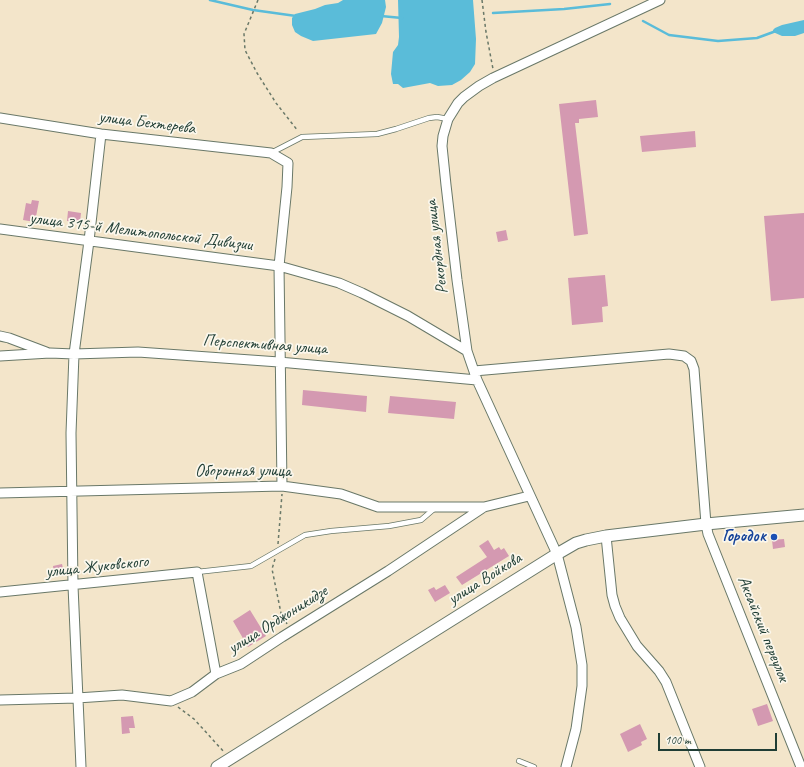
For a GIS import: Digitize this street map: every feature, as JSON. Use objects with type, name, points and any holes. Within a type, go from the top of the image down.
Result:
[{"type":"street","name":"Рекордная улица","points":[[566,767],[577,722],[582,686],[582,665],[576,627],[557,554],[529,496],[477,380],[467,351],[457,280],[442,146],[444,129],[448,119],[464,97],[493,78],[660,0]]},
{"type":"street","name":"улица Бехтерева","points":[[0,118],[101,134],[270,153],[288,163],[288,180],[279,266]]},
{"type":"street","points":[[81,767],[73,586],[71,433],[74,354],[101,134]]},
{"type":"street","name":"улица 315-й Мелитопольской Дивизии","points":[[0,229],[279,266],[339,283],[408,316],[467,351]]},
{"type":"street","points":[[279,266],[282,486]]},
{"type":"street","name":"Перспективная улица","points":[[0,336],[50,353]]},
{"type":"street","name":"Перспективная улица","points":[[0,356],[50,353],[74,354],[138,352],[280,362],[477,380]]},
{"type":"street","name":"Аксайский переулок","points":[[474,371],[669,354],[684,356],[691,361],[694,369],[708,534],[801,767]]},
{"type":"street","name":"Оборонная улица","points":[[0,492],[282,486],[341,494],[378,507],[484,507]]},
{"type":"street","name":"улица Орджоникидзе","points":[[171,701],[192,692],[216,674],[241,664],[388,571],[484,507],[529,496]]},
{"type":"street","name":"улица Войкова","points":[[217,767],[557,554],[581,542],[606,536],[706,524],[804,515]]},
{"type":"street","points":[[606,536],[612,595],[615,606],[620,618],[637,646],[659,671],[666,682],[700,767]]},
{"type":"street","points":[[197,572],[216,674]]},
{"type":"street","name":"улица Жуковского","points":[[0,592],[73,586],[197,572]]},
{"type":"street","points":[[0,700],[122,695],[171,701]]},
{"type":"lane","points":[[270,153],[302,137],[377,134],[429,118],[437,117],[448,119]]},
{"type":"lane","points":[[197,572],[251,566],[305,535],[331,530],[389,526],[421,520],[437,507]]},
{"type":"lane","points":[[519,761],[534,767]]},
{"type":"path","points":[[258,0],[250,16],[244,34],[245,50],[257,73],[276,103],[302,137]]},
{"type":"path","points":[[482,0],[486,32],[493,65],[493,78]]},
{"type":"path","points":[[282,486],[278,550],[272,569],[281,613],[291,631]]},
{"type":"path","points":[[171,701],[194,719],[230,759]]},
{"type":"water","points":[[343,0],[385,0],[386,7],[382,23],[376,34],[313,41],[295,32],[292,25],[292,18],[295,14],[325,5],[338,3]]},
{"type":"water","points":[[398,0],[473,0],[476,39],[475,64],[470,72],[461,80],[452,85],[438,86],[430,83],[403,88],[398,84],[393,84],[391,74],[393,52],[398,45],[399,37]]},
{"type":"water","points":[[804,20],[804,33],[795,36],[782,36],[773,32],[775,28],[782,25]]},
{"type":"building","points":[[596,100],[598,117],[579,119],[579,123],[575,123],[588,234],[574,236],[559,104]]},
{"type":"building","points":[[695,131],[696,147],[642,152],[640,136]]},
{"type":"building","points":[[32,200],[39,201],[35,222],[23,220],[26,203],[31,204]]},
{"type":"building","points":[[68,211],[81,213],[80,222],[67,221]]},
{"type":"building","points":[[804,213],[804,298],[771,301],[764,216]]},
{"type":"building","points":[[506,230],[508,240],[498,242],[496,232]]},
{"type":"building","points":[[605,275],[608,306],[602,307],[603,322],[572,325],[568,278]]},
{"type":"building","points":[[303,390],[367,396],[366,412],[302,405]]},
{"type":"building","points":[[390,396],[456,402],[454,419],[388,413]]},
{"type":"building","points":[[784,539],[785,547],[773,549],[772,540]]},
{"type":"building","points":[[488,540],[494,550],[499,547],[501,550],[504,548],[509,556],[462,585],[456,577],[487,557],[479,546]]},
{"type":"building","points":[[62,564],[64,573],[54,574],[53,566]]},
{"type":"building","points":[[445,585],[450,593],[435,602],[428,590],[434,587],[436,590]]},
{"type":"building","points":[[250,610],[266,636],[248,647],[233,621]]},
{"type":"building","points":[[767,704],[773,721],[758,726],[752,709]]},
{"type":"building","points":[[133,716],[135,728],[129,728],[130,733],[122,734],[121,717]]},
{"type":"building","points":[[640,724],[647,739],[641,742],[642,745],[628,752],[620,734]]},
{"type":"waterway","points":[[210,0],[253,10],[296,16]]},
{"type":"waterway","points":[[493,13],[564,9],[610,4]]},
{"type":"waterway","points":[[381,16],[402,18]]},
{"type":"waterway","points":[[643,21],[669,35],[718,41],[757,38],[776,31]]},
{"type":"place","name":"Городок","points":[[774,537]]}]
